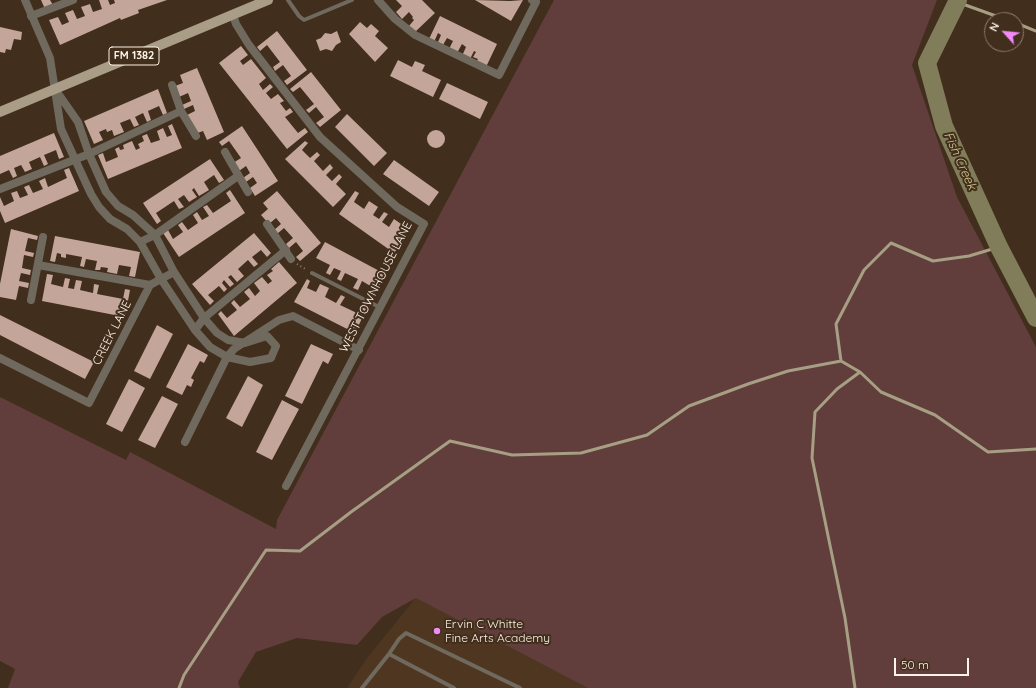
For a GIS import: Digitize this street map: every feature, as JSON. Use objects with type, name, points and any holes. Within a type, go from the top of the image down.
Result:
[{"type":"main road","name":"FM 1382","points":[[0,112],[268,0]]},
{"type":"street","points":[[25,0],[50,58],[61,129],[90,194],[110,219],[127,229],[140,242],[161,280],[195,330],[210,347],[227,357],[250,362],[271,358],[276,346],[267,336],[245,343],[228,340],[217,333],[204,318],[174,272],[155,235],[134,215],[118,206],[106,192],[89,154],[78,122],[55,89]]},
{"type":"street","points":[[31,16],[73,0]]},
{"type":"street","points":[[378,0],[396,19],[415,35],[499,75],[536,2],[532,0]]},
{"type":"street","name":"WEST TOWNHOUSE LANE","points":[[233,15],[236,24],[249,45],[320,137],[397,207],[424,224],[359,350],[286,486]]},
{"type":"street","points":[[172,85],[181,111],[196,136]]},
{"type":"street","points":[[0,189],[89,154],[181,111]]},
{"type":"street","points":[[225,152],[248,192]]},
{"type":"street","points":[[140,242],[155,235],[238,176]]},
{"type":"street","points":[[267,224],[291,259]]},
{"type":"street","points":[[31,300],[43,237]]},
{"type":"street","points":[[195,330],[204,318],[286,250]]},
{"type":"street","points":[[38,265],[150,285],[174,272]]},
{"type":"street","name":"CREEK LANE","points":[[0,358],[89,403],[150,285]]},
{"type":"street","points":[[185,442],[227,357],[234,349],[279,320],[293,316],[359,350]]},
{"type":"lane","points":[[288,0],[299,16],[304,20],[352,0]]},
{"type":"lane","points":[[312,273],[381,308]]},
{"type":"lane","points":[[362,688],[389,654],[398,639],[406,633],[520,688]]},
{"type":"lane","points":[[389,654],[454,688]]},
{"type":"path","points":[[291,259],[300,267],[312,273]]},
{"type":"shaded area","points":[[554,0],[937,0],[912,65],[957,197],[1036,347],[1036,688],[588,688],[416,598],[382,617],[357,645],[297,638],[256,652],[238,682],[240,688],[8,688],[15,669],[0,661],[0,397],[126,460],[130,452],[276,529],[277,520]]},
{"type":"shaded area","name":"Ervin C Whitte Fine Arts Academy","points":[[418,595],[591,688],[347,688],[367,658]]},
{"type":"building","points":[[41,0],[50,0],[53,5],[45,9]]},
{"type":"building","points":[[99,0],[108,0],[110,5],[115,3],[114,0],[167,0],[138,10],[139,13],[121,20],[120,18],[60,45],[49,20],[58,17],[62,25],[69,22],[65,13],[73,10],[77,19],[85,16],[81,7],[90,4],[93,12],[102,9]]},
{"type":"building","points":[[396,0],[422,0],[435,13],[415,32],[409,26],[414,20],[409,12],[402,19],[396,12],[402,6]]},
{"type":"building","points":[[475,0],[510,1],[523,0],[511,21]]},
{"type":"building","points":[[440,16],[497,44],[486,67],[476,62],[478,59],[473,57],[476,52],[474,51],[470,59],[462,56],[466,47],[462,44],[457,53],[449,49],[453,41],[447,38],[443,45],[438,42],[441,35],[438,33],[434,42],[429,39]]},
{"type":"building","points":[[360,22],[367,28],[371,24],[379,31],[375,36],[388,48],[375,62],[349,34]]},
{"type":"building","points":[[0,27],[22,32],[21,40],[14,39],[11,50],[6,49],[5,53],[0,52]]},
{"type":"building","points":[[277,31],[307,70],[287,85],[284,81],[291,76],[283,65],[275,71],[273,67],[280,62],[267,45],[260,51],[257,47]]},
{"type":"building","points":[[337,31],[341,42],[336,45],[332,51],[326,49],[320,51],[316,40],[321,38],[325,33],[331,34]]},
{"type":"building","points":[[241,46],[248,55],[240,61],[243,65],[251,59],[266,78],[259,84],[263,90],[270,84],[273,87],[266,93],[271,99],[278,94],[284,101],[280,103],[286,111],[290,108],[293,112],[285,117],[298,133],[305,128],[308,132],[287,149],[219,63]]},
{"type":"building","points":[[398,60],[412,67],[415,61],[425,65],[422,71],[441,80],[433,97],[390,76]]},
{"type":"building","points":[[197,68],[224,132],[207,140],[203,131],[195,134],[187,115],[195,111],[193,105],[184,109],[182,105],[191,101],[188,93],[179,97],[175,86],[183,83],[180,75]]},
{"type":"building","points":[[311,72],[341,110],[320,127],[316,123],[324,117],[316,107],[309,113],[306,110],[314,104],[300,87],[293,92],[290,89]]},
{"type":"building","points":[[447,83],[488,102],[480,119],[439,99]]},
{"type":"building","points":[[158,89],[167,113],[163,115],[159,106],[148,111],[151,120],[147,122],[143,113],[135,117],[139,125],[134,127],[130,119],[120,123],[124,132],[114,136],[112,130],[107,132],[106,129],[99,132],[103,140],[94,144],[84,121]]},
{"type":"building","points":[[347,114],[387,153],[374,166],[335,127]]},
{"type":"building","points":[[172,124],[182,148],[108,179],[98,155],[103,153],[106,162],[118,157],[115,149],[119,147],[120,150],[124,149],[123,145],[132,141],[136,150],[140,148],[138,144],[144,141],[142,136],[147,134],[151,143],[160,140],[157,131],[163,128],[167,137],[172,135],[168,126]]},
{"type":"building","points":[[242,126],[278,181],[255,196],[250,188],[257,183],[253,177],[246,182],[243,178],[250,173],[246,166],[239,171],[233,163],[241,158],[229,141],[222,146],[219,142]]},
{"type":"building","points":[[436,130],[442,133],[445,139],[442,145],[436,148],[430,145],[427,139],[430,133]]},
{"type":"building","points":[[54,133],[64,157],[59,159],[56,150],[44,155],[48,164],[44,166],[40,157],[29,162],[32,169],[25,172],[21,165],[14,168],[17,176],[13,178],[9,170],[0,174],[0,156]]},
{"type":"building","points":[[305,141],[308,143],[302,150],[310,158],[317,152],[320,155],[314,161],[323,171],[330,164],[333,168],[326,175],[332,181],[339,174],[342,177],[336,184],[346,194],[333,207],[285,159]]},
{"type":"building","points":[[210,159],[224,180],[219,183],[214,175],[204,182],[209,190],[199,196],[194,188],[192,190],[197,197],[189,202],[184,195],[178,199],[184,207],[179,209],[174,201],[156,213],[161,221],[157,224],[143,203]]},
{"type":"building","points":[[394,160],[439,192],[429,206],[383,174]]},
{"type":"building","points":[[69,168],[79,191],[5,223],[0,211],[0,197],[4,206],[14,201],[11,193],[17,191],[20,198],[28,195],[24,187],[29,185],[33,193],[43,189],[39,181],[45,178],[48,187],[67,178],[64,170]]},
{"type":"building","points":[[230,190],[245,213],[179,257],[163,233],[168,230],[173,239],[183,232],[178,225],[182,222],[188,230],[198,223],[193,215],[197,212],[202,220],[209,216],[203,207],[207,205],[213,213],[231,201],[226,193]]},
{"type":"building","points":[[277,191],[321,243],[300,261],[296,257],[303,251],[296,242],[289,248],[286,244],[293,238],[284,228],[277,234],[274,230],[281,224],[276,218],[269,224],[261,215],[268,209],[263,203]]},
{"type":"building","points":[[355,191],[359,193],[354,202],[364,209],[369,201],[378,207],[373,215],[379,219],[384,212],[388,214],[382,222],[389,227],[394,219],[404,226],[398,233],[405,238],[394,253],[339,214]]},
{"type":"building","points":[[11,229],[38,236],[37,240],[28,238],[25,251],[34,253],[33,257],[24,255],[22,268],[31,270],[30,275],[21,273],[19,281],[29,283],[28,288],[19,286],[16,300],[0,297],[0,284]]},
{"type":"building","points":[[254,233],[271,253],[267,257],[261,250],[252,257],[258,264],[254,267],[248,260],[238,269],[244,276],[237,282],[231,275],[228,277],[234,284],[230,287],[224,280],[222,283],[227,289],[224,292],[219,286],[208,295],[214,301],[210,305],[192,284]]},
{"type":"building","points":[[55,236],[140,252],[135,277],[129,276],[131,267],[119,265],[117,274],[107,272],[108,268],[101,267],[100,270],[95,270],[97,261],[86,259],[84,267],[80,266],[82,257],[66,254],[66,258],[61,257],[61,254],[57,253],[55,262],[50,261]]},
{"type":"building","points":[[325,242],[385,274],[373,298],[368,296],[372,287],[362,281],[358,290],[353,288],[358,279],[345,273],[341,281],[337,279],[341,271],[334,268],[330,275],[326,273],[330,265],[316,258]]},
{"type":"building","points":[[279,262],[297,283],[234,336],[218,314],[221,311],[227,318],[237,310],[231,303],[234,300],[240,307],[250,299],[244,292],[249,288],[255,296],[260,291],[254,283],[262,277],[268,284],[272,281],[267,275],[273,271],[271,269]]},
{"type":"building","points":[[47,274],[53,275],[51,284],[63,287],[65,278],[70,279],[68,288],[74,289],[76,280],[82,281],[80,290],[93,293],[94,284],[99,285],[97,294],[123,299],[125,289],[130,290],[125,317],[42,301]]},
{"type":"building","points":[[307,279],[310,281],[307,288],[316,292],[320,284],[329,288],[325,297],[336,303],[341,295],[345,297],[340,305],[359,314],[363,306],[367,308],[355,333],[294,302]]},
{"type":"building","points":[[0,315],[94,362],[85,379],[0,335]]},
{"type":"building","points":[[157,325],[173,334],[150,379],[134,371]]},
{"type":"building","points":[[188,344],[208,355],[204,363],[200,361],[191,378],[194,380],[191,387],[187,385],[182,395],[166,387]]},
{"type":"building","points":[[311,344],[333,354],[328,364],[323,361],[302,404],[285,396]]},
{"type":"building","points":[[248,376],[263,385],[242,427],[226,418]]},
{"type":"building","points":[[129,379],[145,388],[122,432],[106,424]]},
{"type":"building","points":[[162,396],[178,404],[155,448],[138,440]]},
{"type":"building","points":[[282,400],[299,409],[272,460],[256,452]]},
{"type":"waterway","name":"Fish Creek","points":[[958,0],[927,63],[944,126],[999,247],[1036,318]]},
{"type":"waterway","points":[[957,2],[985,12]]},
{"type":"waterway","points":[[1024,26],[1036,31]]},
{"type":"waterway","points":[[999,247],[969,256],[933,261],[891,243],[864,270],[836,324],[841,361],[860,372],[881,392],[935,415],[988,452],[1036,449]]},
{"type":"waterway","points":[[179,688],[184,675],[266,550],[300,551],[351,512],[450,441],[512,455],[581,453],[647,435],[689,406],[748,384],[788,371],[841,361]]},
{"type":"waterway","points":[[855,688],[845,618],[812,458],[815,412],[837,389],[860,372]]},
{"type":"place","name":"Ervin C Whitte Fine Arts Academy","points":[[437,631]]}]
